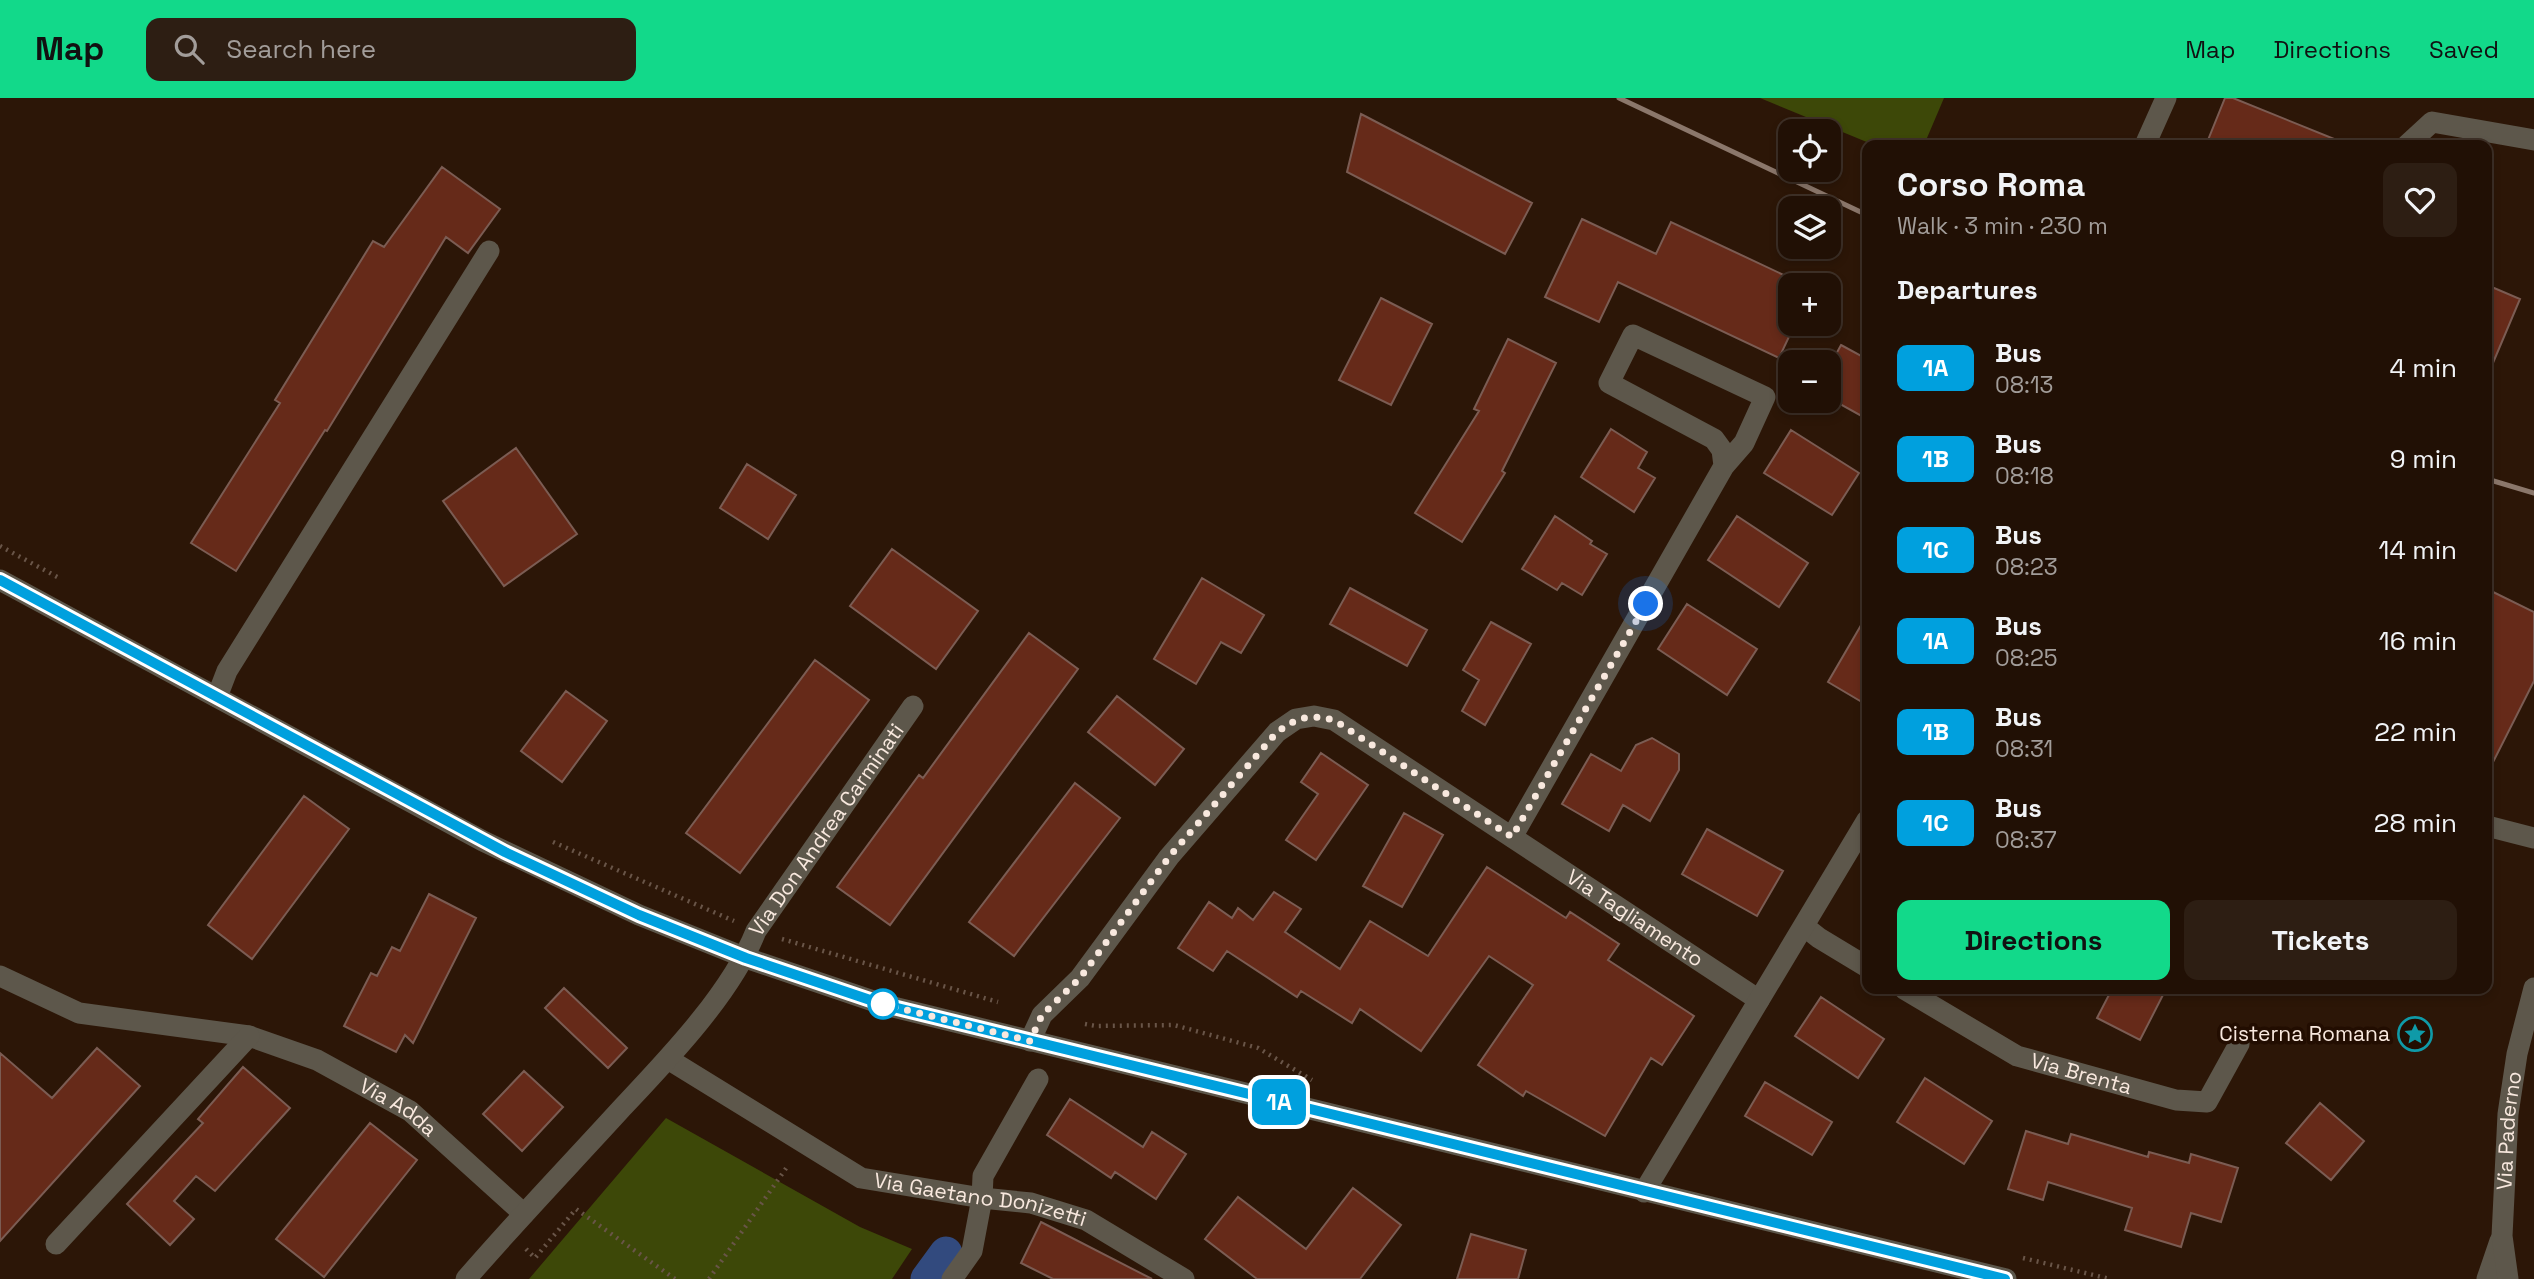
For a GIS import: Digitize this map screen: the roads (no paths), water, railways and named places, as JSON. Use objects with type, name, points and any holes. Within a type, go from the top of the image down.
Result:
[{"type":"street","points":[[2148,140],[2166,98]]},
{"type":"street","points":[[2412,140],[2432,122],[2534,140]]},
{"type":"street","points":[[217,697],[234,659],[489,251]]},
{"type":"street","points":[[1512,837],[1724,466],[1744,443],[1765,397],[1633,335],[1609,383],[1714,439],[1722,450],[1724,466]]},
{"type":"street","points":[[0,580],[483,841],[639,915],[746,958],[877,1003],[2006,1279]]},
{"type":"street","name":"Via Don Andrea Carminati","points":[[746,958],[756,931],[914,706]]},
{"type":"street","name":"Via Tagliamento","points":[[1030,1041],[1042,1015],[1080,978],[1169,857],[1248,765],[1277,732],[1296,719],[1314,716],[1334,720],[1759,1000]]},
{"type":"street","points":[[2492,827],[2534,838]]},
{"type":"street","points":[[1644,1192],[1862,829]]},
{"type":"street","points":[[1805,926],[1819,938],[1862,964]]},
{"type":"street","points":[[466,1279],[668,1059],[746,958]]},
{"type":"street","name":"Via Adda","points":[[0,976],[79,1013],[249,1036],[317,1060],[410,1111],[524,1214]]},
{"type":"street","name":"Via Paderno","points":[[2508,1279],[2502,1236],[2508,1114],[2525,1056],[2534,988]]},
{"type":"street","name":"Via Brenta","points":[[1912,994],[2017,1056],[2176,1100],[2207,1102],[2239,1044]]},
{"type":"street","points":[[55,1244],[249,1036]]},
{"type":"street","name":"Via Gaetano Donizetti","points":[[668,1059],[861,1178],[982,1198],[1031,1203],[1086,1220],[1184,1279]]},
{"type":"street","points":[[952,1279],[972,1251],[984,1176],[1038,1079]]},
{"type":"street","name":"Via Paderno","points":[[2487,1279],[2502,1236]]},
{"type":"waterway","points":[[927,1279],[946,1253]]},
{"type":"railway","points":[[1619,98],[1862,213]]},
{"type":"railway","points":[[2492,480],[2534,493]]},
{"type":"place","name":"Cisterna Romana","points":[[2415,1034]]}]
